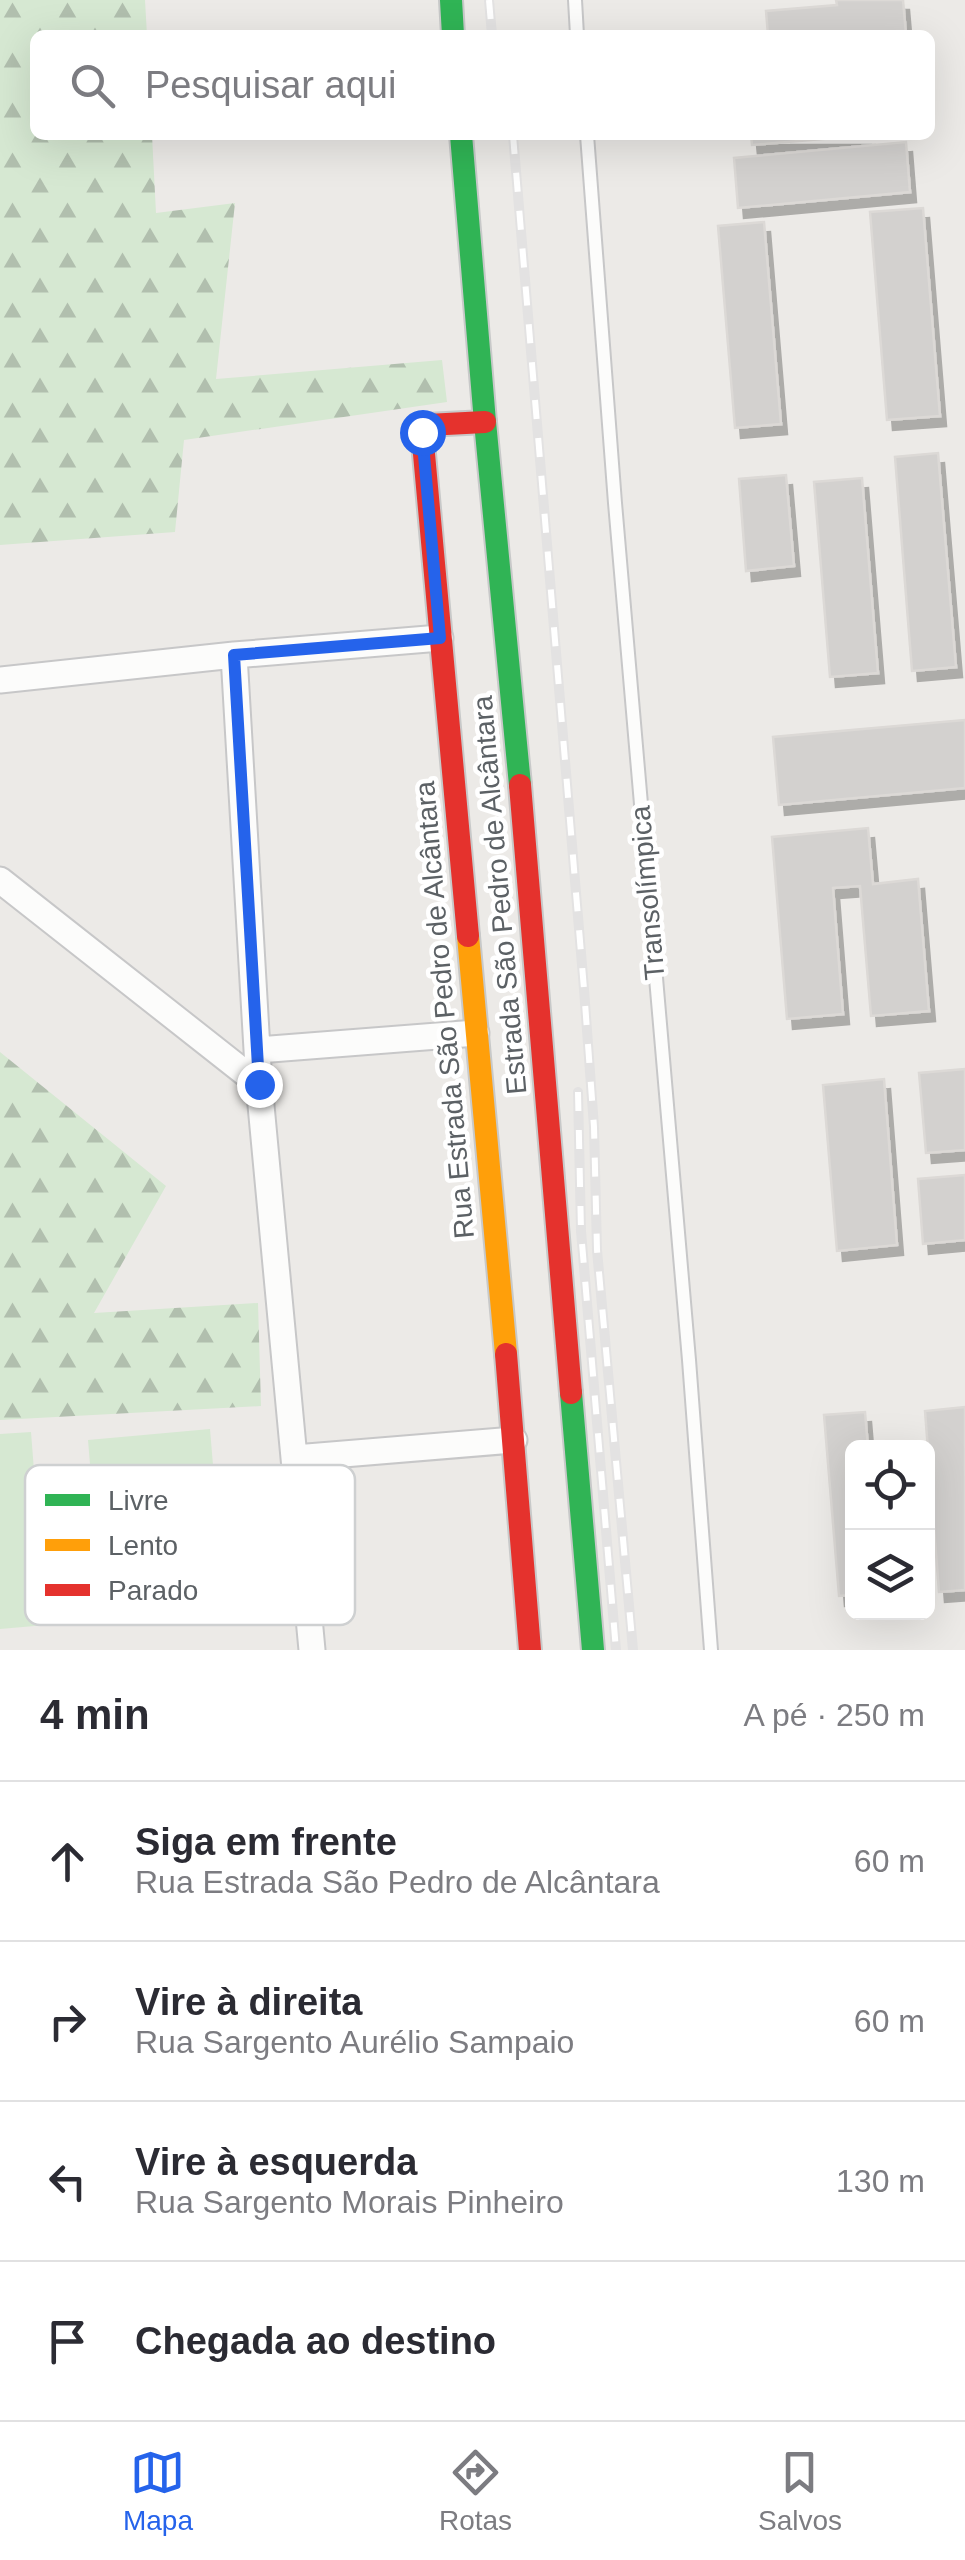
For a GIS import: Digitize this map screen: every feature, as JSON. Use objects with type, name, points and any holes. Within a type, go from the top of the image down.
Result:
[{"type":"street","points":[[450,0],[453,30]]},
{"type":"street","name":"Estrada São Pedro de Alcântara","points":[[462,140],[593,1650]]},
{"type":"street","name":"Rua Estrada São Pedro de Alcântara","points":[[485,422],[427,425],[422,432],[530,1650]]},
{"type":"street","points":[[0,680],[440,638]]},
{"type":"street","points":[[234,655],[259,1084],[296,1465]]},
{"type":"street","points":[[0,880],[259,1084]]},
{"type":"street","points":[[258,1050],[476,1033]]},
{"type":"street","points":[[295,1458],[514,1440]]},
{"type":"street","points":[[310,1625],[312,1650]]},
{"type":"lane","points":[[575,0],[577,30]]},
{"type":"lane","name":"Transolímpica","points":[[587,140],[711,1650]]},
{"type":"green space","points":[[0,0],[145,0],[147,30],[30,30],[30,140],[152,140],[156,213],[235,203],[216,379],[442,360],[447,402],[184,440],[175,532],[0,545]]},
{"type":"green space","points":[[0,1052],[166,1186],[94,1313],[258,1303],[261,1406],[0,1420]]},
{"type":"green space","points":[[210,1429],[213,1465],[90,1465],[88,1440]]},
{"type":"green space","points":[[31,1432],[34,1465],[25,1465],[25,1625],[46,1625],[0,1629],[0,1434]]},
{"type":"building","points":[[836,0],[903,0],[906,30],[768,30],[766,11],[837,5]]},
{"type":"building","points":[[752,140],[811,140],[752,145]]},
{"type":"building","points":[[906,142],[910,192],[738,208],[734,158]]},
{"type":"building","points":[[923,208],[940,416],[887,420],[870,212]]},
{"type":"building","points":[[764,222],[781,424],[735,428],[718,226]]},
{"type":"building","points":[[938,453],[956,667],[912,671],[895,457]]},
{"type":"building","points":[[786,475],[794,566],[746,571],[739,479]]},
{"type":"building","points":[[862,478],[878,673],[830,677],[814,482]]},
{"type":"building","points":[[965,720],[965,788],[779,805],[773,737]]},
{"type":"building","points":[[868,828],[873,884],[918,879],[929,1011],[871,1016],[860,886],[833,888],[843,1014],[787,1019],[772,837]]},
{"type":"building","points":[[965,1069],[965,1150],[926,1153],[919,1073]]},
{"type":"building","points":[[884,1079],[897,1245],[837,1251],[823,1085]]},
{"type":"building","points":[[965,1175],[965,1240],[923,1244],[918,1179]]},
{"type":"building","points":[[965,1407],[965,1590],[939,1592],[935,1440],[927,1440],[925,1411]]},
{"type":"building","points":[[865,1412],[867,1440],[845,1440],[845,1596],[839,1596],[824,1415]]},
{"type":"railway","points":[[489,0],[492,30]]},
{"type":"railway","points":[[513,140],[584,989],[594,1127],[597,1250],[633,1650]]},
{"type":"railway","points":[[578,1092],[581,1231],[616,1650]]},
{"type":"traffic: fast","points":[[451,0],[453,30]]},
{"type":"traffic: fast","points":[[461,140],[520,785]]},
{"type":"traffic: fast","points":[[571,1393],[593,1650]]},
{"type":"traffic: slow","points":[[468,936],[506,1354]]},
{"type":"traffic: jam","points":[[468,936],[422,432],[427,425],[485,422]]},
{"type":"traffic: jam","points":[[520,785],[571,1393]]},
{"type":"traffic: jam","points":[[506,1354],[530,1650]]},
{"type":"route","points":[[259,1084],[234,655],[440,638],[422,432]]}]
